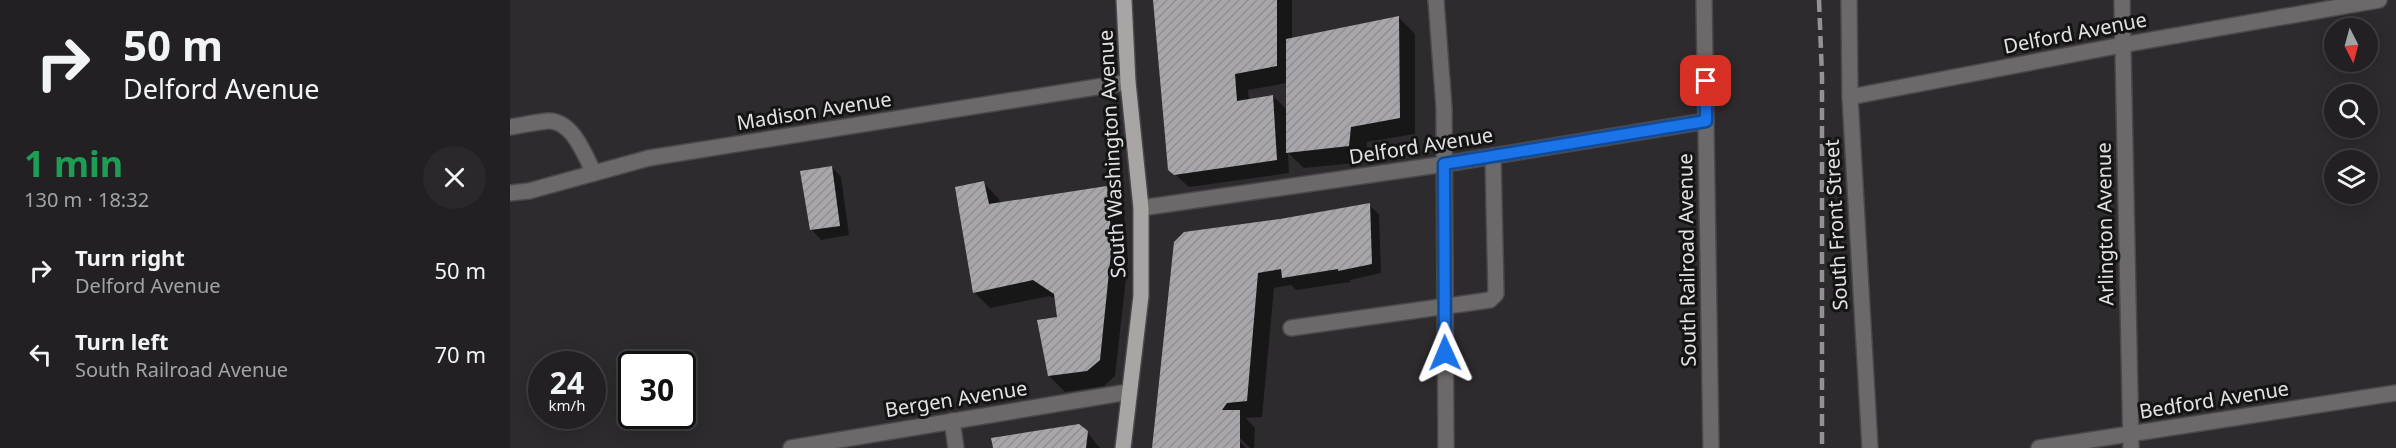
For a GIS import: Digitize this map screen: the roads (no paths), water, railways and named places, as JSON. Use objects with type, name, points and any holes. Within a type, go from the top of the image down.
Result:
[{"type":"main road","name":"South Washington Avenue","points":[[1123,448],[1141,296],[1141,208],[1128,82],[1124,0]]},
{"type":"street","points":[[1436,0],[1444,108],[1446,448]]},
{"type":"street","name":"South Railroad Avenue","points":[[1704,0],[1711,448]]},
{"type":"street","name":"South Front Street","points":[[1850,0],[1850,97],[1870,448]]},
{"type":"street","name":"Arlington Avenue","points":[[2122,0],[2130,441]]},
{"type":"street","name":"Delford Avenue","points":[[1850,97],[2122,45],[2379,0]]},
{"type":"street","name":"Madison Avenue","points":[[510,193],[529,191],[649,158],[1128,82]]},
{"type":"street","points":[[510,127],[551,121],[561,124],[575,136],[594,173]]},
{"type":"street","name":"Delford Avenue","points":[[1141,208],[1444,164],[1706,121]]},
{"type":"street","points":[[1291,328],[1490,300],[1496,294],[1493,156]]},
{"type":"street","name":"Bergen Avenue","points":[[791,448],[1128,392]]},
{"type":"street","name":"Bedford Avenue","points":[[2039,448],[2130,441],[2396,393]]},
{"type":"street","points":[[952,421],[956,448]]},
{"type":"railway","points":[[1819,0],[1822,76],[1822,448]]}]
